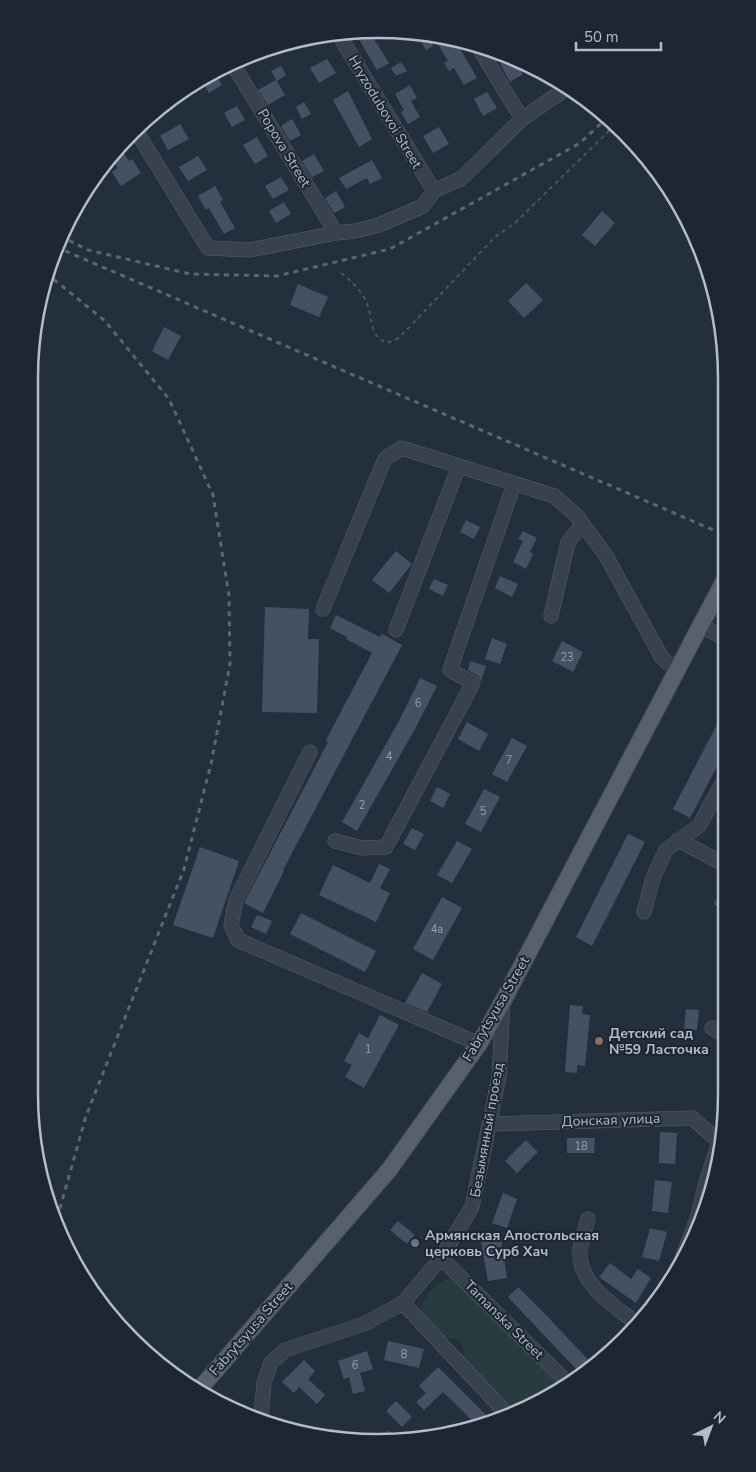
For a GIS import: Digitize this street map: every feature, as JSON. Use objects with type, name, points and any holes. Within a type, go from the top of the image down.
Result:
[{"type":"main road","name":"Fabrytsyusa Street","points":[[203,1386],[389,1170],[479,1044],[504,1001],[718,592]]},
{"type":"street","name":"Hryzodubovoi Street","points":[[341,39],[434,192]]},
{"type":"street","points":[[483,55],[522,120]]},
{"type":"street","name":"Popova Street","points":[[236,69],[336,233]]},
{"type":"street","points":[[139,135],[208,248],[250,250],[336,233],[355,232],[379,225],[424,206],[434,192],[462,178],[522,120],[562,92]]},
{"type":"street","points":[[322,609],[384,461],[402,448],[554,496],[576,515],[605,554],[662,658],[677,670]]},
{"type":"street","points":[[396,630],[458,466]]},
{"type":"street","points":[[335,842],[362,848],[386,847],[473,683],[450,670],[514,484]]},
{"type":"street","points":[[551,616],[568,542],[583,524]]},
{"type":"street","points":[[701,625],[718,635]]},
{"type":"street","points":[[310,752],[236,900],[231,925],[238,940],[479,1044]]},
{"type":"street","points":[[644,912],[653,878],[666,850],[700,826],[718,791]]},
{"type":"street","points":[[678,840],[718,861]]},
{"type":"street","name":"Безымянный проезд","points":[[261,1413],[264,1383],[271,1364],[285,1350],[364,1324],[403,1303],[441,1258],[472,1207],[499,1077],[504,1001]]},
{"type":"street","points":[[712,1028],[718,1031]]},
{"type":"street","name":"Донская улица","points":[[490,1124],[692,1118],[716,1139]]},
{"type":"street","points":[[704,1191],[708,1178]]},
{"type":"street","points":[[588,1218],[580,1251],[584,1274],[592,1286],[633,1320]]},
{"type":"street","name":"Tamanska Street","points":[[441,1258],[564,1379]]},
{"type":"street","points":[[403,1303],[504,1410]]},
{"type":"path","points":[[341,274],[355,284],[366,300],[374,332],[379,340],[387,342],[399,338],[495,237],[515,223],[611,129]]},
{"type":"green space","points":[[452,1278],[560,1381],[509,1409],[465,1362],[461,1342],[441,1337],[420,1314],[423,1302],[431,1291]]},
{"type":"building","points":[[358,38],[373,38],[389,63],[377,70]]},
{"type":"building","points":[[420,40],[431,42],[433,46],[426,50]]},
{"type":"building","points":[[437,43],[459,48],[477,78],[464,85],[454,68],[449,71],[444,63],[448,61]]},
{"type":"building","points":[[327,59],[336,73],[319,83],[310,68]]},
{"type":"building","points":[[401,62],[407,71],[396,76],[391,68]]},
{"type":"building","points":[[504,62],[508,63],[520,69],[523,74],[510,82],[500,64]]},
{"type":"building","points":[[281,66],[286,75],[277,81],[271,71]]},
{"type":"building","points":[[218,78],[222,85],[209,93],[204,85]]},
{"type":"building","points":[[276,80],[285,95],[268,105],[258,90]]},
{"type":"building","points":[[410,85],[417,98],[411,101],[420,117],[408,124],[401,112],[404,110],[395,94]]},
{"type":"building","points":[[348,91],[372,139],[359,147],[333,100]]},
{"type":"building","points":[[487,92],[497,108],[483,116],[474,99]]},
{"type":"building","points":[[304,102],[311,114],[302,119],[296,107]]},
{"type":"building","points":[[237,106],[245,120],[232,127],[224,113]]},
{"type":"building","points":[[292,119],[301,135],[290,141],[281,126]]},
{"type":"building","points":[[180,124],[189,139],[168,150],[160,136]]},
{"type":"building","points":[[439,127],[449,144],[433,153],[423,136]]},
{"type":"building","points":[[257,137],[268,156],[255,164],[243,145]]},
{"type":"building","points":[[123,152],[129,161],[132,159],[141,173],[121,186],[112,172],[118,168],[114,163]]},
{"type":"building","points":[[314,154],[324,171],[312,177],[302,161]]},
{"type":"building","points":[[198,156],[207,170],[188,181],[179,167]]},
{"type":"building","points":[[372,160],[382,178],[370,184],[367,178],[346,189],[339,178]]},
{"type":"building","points":[[281,177],[289,190],[273,199],[265,186]]},
{"type":"building","points":[[215,186],[223,200],[220,202],[235,228],[224,234],[209,208],[206,210],[198,196]]},
{"type":"building","points":[[336,191],[345,207],[334,213],[325,198]]},
{"type":"building","points":[[284,202],[291,214],[276,223],[269,211]]},
{"type":"building","points":[[602,211],[615,223],[595,246],[582,235]]},
{"type":"building","points":[[526,283],[543,300],[524,318],[508,301]]},
{"type":"building","points":[[298,284],[328,297],[319,317],[290,305]]},
{"type":"building","points":[[164,327],[181,336],[168,360],[152,351]]},
{"type":"building","points":[[466,520],[480,527],[474,539],[460,532]]},
{"type":"building","points":[[523,531],[537,538],[530,552],[533,554],[526,569],[513,562],[523,541],[518,539]]},
{"type":"building","points":[[396,551],[412,564],[389,593],[372,580]]},
{"type":"building","points":[[500,576],[518,584],[512,597],[495,588]]},
{"type":"building","points":[[434,579],[448,585],[443,596],[429,589]]},
{"type":"building","points":[[265,607],[309,609],[308,639],[319,639],[317,713],[262,712]]},
{"type":"building","points":[[336,615],[380,637],[382,634],[402,645],[283,870],[263,913],[244,903],[372,653],[330,628]]},
{"type":"building","points":[[492,638],[507,644],[500,664],[485,659]]},
{"type":"building","points":[[562,641],[583,652],[573,672],[552,661]]},
{"type":"building","points":[[470,661],[486,666],[481,681],[478,676],[468,670]]},
{"type":"building","points":[[420,678],[437,686],[415,729],[357,831],[342,822],[399,721]]},
{"type":"building","points":[[467,722],[488,734],[479,751],[458,739]]},
{"type":"building","points":[[718,722],[718,764],[690,818],[673,809]]},
{"type":"building","points":[[512,738],[527,746],[507,782],[492,774]]},
{"type":"building","points":[[437,787],[450,794],[443,808],[430,801]]},
{"type":"building","points":[[484,789],[500,797],[481,832],[465,824]]},
{"type":"building","points":[[412,828],[424,834],[415,850],[403,844]]},
{"type":"building","points":[[628,834],[645,842],[592,946],[576,937]]},
{"type":"building","points":[[457,841],[472,849],[452,883],[437,875]]},
{"type":"building","points":[[200,847],[239,861],[213,938],[173,925]]},
{"type":"building","points":[[379,864],[390,869],[380,888],[390,893],[376,922],[319,895],[333,865],[370,883]]},
{"type":"building","points":[[718,896],[718,906],[714,904]]},
{"type":"building","points":[[442,897],[462,908],[433,960],[413,949]]},
{"type":"building","points":[[301,913],[376,951],[365,972],[290,934]]},
{"type":"building","points":[[257,915],[272,921],[266,934],[251,927]]},
{"type":"building","points":[[422,973],[442,984],[427,1012],[405,1003]]},
{"type":"building","points":[[570,1005],[583,1006],[582,1014],[590,1015],[585,1066],[577,1065],[577,1073],[565,1072]]},
{"type":"building","points":[[686,1009],[699,1010],[697,1030],[684,1029]]},
{"type":"building","points":[[380,1015],[399,1025],[364,1088],[345,1077],[352,1065],[344,1061],[359,1033],[368,1038]]},
{"type":"building","points":[[660,1132],[677,1133],[675,1164],[659,1163]]},
{"type":"building","points":[[567,1138],[595,1138],[594,1153],[567,1153]]},
{"type":"building","points":[[526,1140],[538,1152],[517,1173],[505,1161]]},
{"type":"building","points":[[655,1180],[672,1182],[668,1213],[652,1211]]},
{"type":"building","points":[[503,1193],[517,1199],[507,1228],[492,1223]]},
{"type":"building","points":[[398,1221],[415,1235],[407,1244],[390,1230]]},
{"type":"building","points":[[650,1228],[667,1232],[659,1261],[642,1257]]},
{"type":"building","points":[[501,1239],[507,1278],[488,1281],[481,1242]]},
{"type":"building","points":[[610,1263],[631,1279],[638,1269],[651,1278],[636,1303],[599,1277]]},
{"type":"building","points":[[518,1287],[589,1361],[577,1370],[508,1297]]},
{"type":"building","points":[[388,1341],[424,1349],[419,1368],[384,1360]]},
{"type":"building","points":[[367,1351],[373,1369],[360,1373],[365,1391],[353,1394],[349,1377],[344,1379],[338,1361]]},
{"type":"building","points":[[304,1360],[315,1371],[308,1379],[325,1395],[317,1404],[299,1387],[294,1393],[282,1382]]},
{"type":"building","points":[[438,1367],[487,1416],[473,1421],[443,1392],[424,1410],[416,1402],[426,1393],[419,1386]]},
{"type":"building","points":[[396,1401],[412,1417],[402,1427],[386,1411]]},
{"type":"railway","points":[[67,240],[88,250],[190,274],[277,276],[390,249],[580,143],[603,122]]},
{"type":"railway","points":[[62,250],[718,532]]},
{"type":"railway","points":[[53,279],[105,321],[169,399],[213,495],[229,596],[230,664],[211,764],[184,869],[86,1116],[59,1212]]},
{"type":"place","name":"Детский сад №59 Ласточка","points":[[599,1041]]},
{"type":"place","name":"Армянская Апостольская церковь Сурб Хач","points":[[415,1243]]}]
